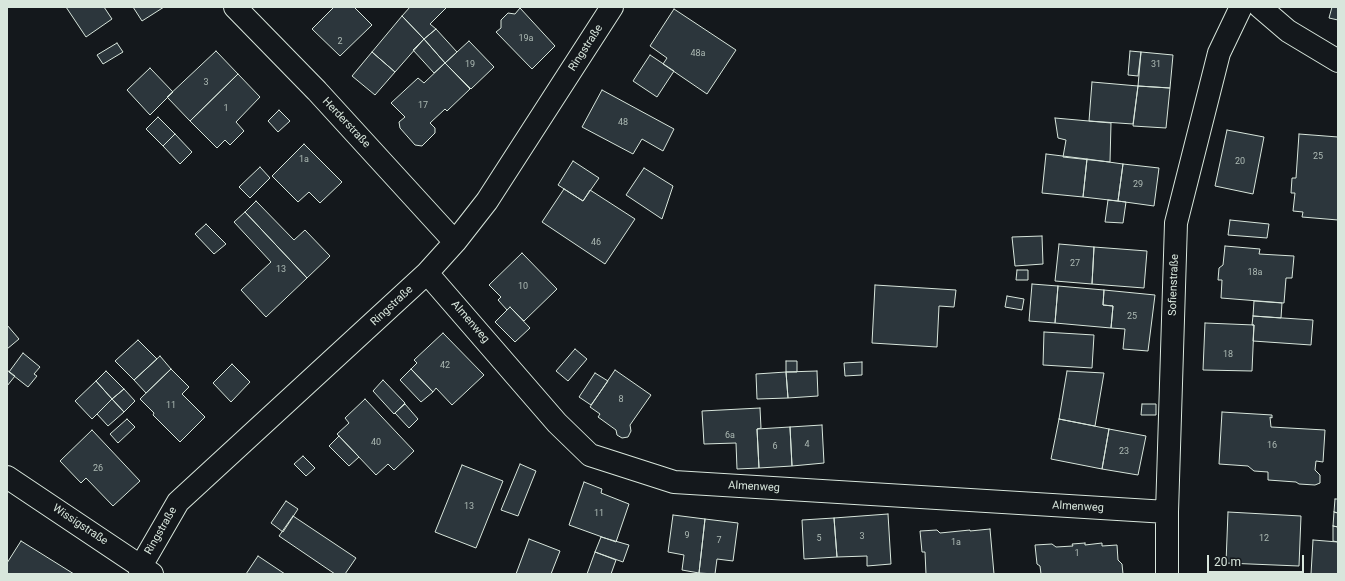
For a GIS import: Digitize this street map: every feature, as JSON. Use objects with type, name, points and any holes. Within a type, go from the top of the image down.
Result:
[{"type":"street","name":"Herderstraße","points":[[234,7],[317,91],[455,242]]},
{"type":"street","name":"Ringstraße","points":[[144,571],[178,502],[427,273],[455,242],[487,201],[612,7]]},
{"type":"street","name":"Sofienstraße","points":[[1168,574],[1167,512],[1176,223],[1219,53],[1241,7]]},
{"type":"street","points":[[1260,7],[1288,31],[1338,61]]},
{"type":"street","name":"Almenweg","points":[[427,273],[557,423],[590,455],[653,476],[674,482],[1167,512]]},
{"type":"street","name":"Wissigstraße","points":[[7,477],[144,571]]},
{"type":"building","points":[[66,7],[104,7],[112,19],[86,37]]},
{"type":"building","points":[[133,7],[164,7],[142,21]]},
{"type":"building","points":[[334,7],[354,7],[372,25],[340,56],[312,29]]},
{"type":"building","points":[[410,7],[447,7],[430,24],[436,29],[424,39],[402,16]]},
{"type":"building","points":[[1332,7],[1338,7],[1338,20],[1329,18]]},
{"type":"building","points":[[520,8],[555,46],[532,69],[496,32],[501,28],[501,20],[508,13],[515,14]]},
{"type":"building","points":[[674,9],[736,50],[707,94],[663,64],[667,58],[650,46]]},
{"type":"building","points":[[402,16],[424,39],[395,72],[372,52]]},
{"type":"building","points":[[436,29],[457,52],[445,63],[424,39]]},
{"type":"building","points":[[424,39],[445,63],[434,73],[413,50]]},
{"type":"building","points":[[469,41],[494,67],[471,89],[445,63]]},
{"type":"building","points":[[117,43],[123,52],[103,64],[97,55]]},
{"type":"building","points":[[216,51],[238,74],[190,121],[167,97]]},
{"type":"building","points":[[1130,51],[1141,52],[1138,76],[1128,75]]},
{"type":"building","points":[[372,52],[395,72],[375,95],[352,76]]},
{"type":"building","points":[[1141,52],[1173,55],[1170,88],[1138,86]]},
{"type":"building","points":[[650,55],[674,71],[657,97],[633,81]]},
{"type":"building","points":[[445,63],[470,89],[447,111],[445,109],[430,123],[435,128],[435,133],[422,146],[415,145],[400,128],[399,122],[405,117],[391,103],[418,78],[424,83]]},
{"type":"building","points":[[150,68],[173,92],[150,115],[127,90]]},
{"type":"building","points":[[238,74],[260,97],[236,122],[244,131],[230,145],[225,140],[217,148],[190,121]]},
{"type":"building","points":[[1092,82],[1138,86],[1133,124],[1089,121]]},
{"type":"building","points":[[1138,86],[1170,88],[1166,128],[1133,126]]},
{"type":"building","points":[[602,90],[674,129],[663,151],[642,139],[633,154],[582,127]]},
{"type":"building","points":[[279,110],[290,121],[278,132],[268,121]]},
{"type":"building","points":[[158,117],[175,134],[163,146],[146,129]]},
{"type":"building","points":[[1055,118],[1111,123],[1110,162],[1063,157],[1066,140],[1058,138]]},
{"type":"building","points":[[1227,130],[1264,137],[1253,194],[1215,186]]},
{"type":"building","points":[[175,134],[192,152],[180,164],[163,146]]},
{"type":"building","points":[[1299,134],[1338,137],[1338,220],[1302,217],[1303,212],[1293,211],[1295,193],[1291,193],[1292,178],[1296,178]]},
{"type":"building","points":[[304,144],[342,182],[320,203],[309,192],[298,202],[272,176]]},
{"type":"building","points":[[1046,154],[1087,159],[1083,197],[1042,193]]},
{"type":"building","points":[[1087,159],[1123,164],[1118,201],[1083,197]]},
{"type":"building","points":[[573,161],[599,178],[583,201],[558,185]]},
{"type":"building","points":[[1123,164],[1159,168],[1154,206],[1118,201]]},
{"type":"building","points":[[260,167],[270,178],[250,198],[239,187]]},
{"type":"building","points":[[644,168],[673,186],[662,219],[626,195]]},
{"type":"building","points":[[564,189],[583,201],[590,190],[635,219],[605,264],[542,222]]},
{"type":"building","points":[[1108,200],[1126,202],[1123,223],[1105,222]]},
{"type":"building","points":[[256,201],[294,240],[305,230],[330,256],[307,278],[245,212]]},
{"type":"building","points":[[245,212],[307,278],[266,317],[241,290],[271,262],[234,222]]},
{"type":"building","points":[[1230,220],[1269,224],[1267,238],[1228,235]]},
{"type":"building","points":[[206,224],[226,244],[214,254],[195,234]]},
{"type":"building","points":[[1042,236],[1043,264],[1015,266],[1012,237]]},
{"type":"building","points":[[1059,244],[1094,247],[1092,284],[1055,281]]},
{"type":"building","points":[[1225,246],[1260,249],[1259,254],[1294,256],[1292,278],[1286,278],[1284,303],[1221,298],[1222,280],[1218,280],[1219,268],[1223,265]]},
{"type":"building","points":[[1094,247],[1147,251],[1144,288],[1092,284]]},
{"type":"building","points":[[522,253],[557,289],[524,321],[510,307],[507,310],[498,300],[501,297],[489,285]]},
{"type":"building","points":[[1017,270],[1028,270],[1028,280],[1016,280]]},
{"type":"building","points":[[1032,284],[1058,286],[1055,323],[1029,321]]},
{"type":"building","points":[[875,285],[956,290],[954,307],[939,306],[937,347],[872,343]]},
{"type":"building","points":[[1058,286],[1104,290],[1103,305],[1113,306],[1111,328],[1055,323]]},
{"type":"building","points":[[1104,290],[1155,295],[1148,351],[1123,349],[1125,329],[1111,328],[1113,306],[1103,305]]},
{"type":"building","points":[[1007,296],[1024,299],[1022,310],[1005,307]]},
{"type":"building","points":[[1254,301],[1282,303],[1281,318],[1253,316]]},
{"type":"building","points":[[510,307],[530,328],[515,342],[495,322]]},
{"type":"building","points":[[1253,316],[1313,320],[1311,345],[1253,341]]},
{"type":"building","points":[[1205,323],[1254,325],[1252,371],[1203,370]]},
{"type":"building","points":[[7,325],[19,339],[7,349]]},
{"type":"building","points":[[1044,332],[1094,335],[1092,368],[1043,365]]},
{"type":"building","points":[[443,333],[484,375],[452,405],[436,388],[433,392],[411,369],[417,363],[414,360]]},
{"type":"building","points":[[138,340],[157,359],[134,380],[115,361]]},
{"type":"building","points":[[575,349],[587,359],[568,381],[556,371]]},
{"type":"building","points":[[23,353],[40,367],[34,374],[37,376],[28,387],[9,372]]},
{"type":"building","points":[[160,356],[171,369],[146,393],[134,380]]},
{"type":"building","points":[[786,361],[797,361],[797,372],[786,372]]},
{"type":"building","points":[[862,362],[862,375],[845,376],[844,363]]},
{"type":"building","points":[[232,364],[250,382],[231,402],[213,383]]},
{"type":"building","points":[[171,369],[189,387],[182,394],[205,417],[180,442],[153,415],[154,413],[140,399]]},
{"type":"building","points":[[411,369],[433,392],[421,402],[400,380]]},
{"type":"building","points":[[7,370],[15,376],[7,386]]},
{"type":"building","points":[[615,370],[651,395],[630,425],[631,431],[628,437],[622,438],[617,435],[616,430],[598,417],[600,414],[590,407]]},
{"type":"building","points":[[106,371],[124,389],[112,399],[96,381]]},
{"type":"building","points":[[817,371],[818,396],[788,398],[786,372]]},
{"type":"building","points":[[1067,371],[1104,373],[1095,426],[1059,419]]},
{"type":"building","points":[[786,372],[788,398],[757,399],[756,374]]},
{"type":"building","points":[[595,373],[608,381],[591,405],[579,397]]},
{"type":"building","points":[[383,380],[405,403],[394,414],[373,391]]},
{"type":"building","points":[[96,381],[112,399],[92,419],[75,401]]},
{"type":"building","points":[[124,389],[135,401],[124,412],[112,399]]},
{"type":"building","points":[[112,399],[124,412],[108,426],[97,414]]},
{"type":"building","points":[[365,399],[414,451],[394,470],[388,464],[376,475],[337,434],[349,423],[345,418]]},
{"type":"building","points":[[405,404],[418,419],[409,428],[395,413]]},
{"type":"building","points":[[1142,404],[1156,404],[1156,415],[1141,415]]},
{"type":"building","points":[[760,408],[761,428],[757,429],[759,468],[737,469],[736,443],[704,444],[702,411]]},
{"type":"building","points":[[1222,412],[1272,415],[1272,418],[1270,417],[1271,427],[1325,430],[1323,462],[1316,461],[1315,470],[1320,475],[1320,483],[1315,485],[1268,480],[1268,472],[1254,471],[1248,466],[1219,464]]},
{"type":"building","points":[[127,419],[135,427],[118,443],[110,434]]},
{"type":"building","points":[[1059,419],[1109,429],[1102,469],[1051,459]]},
{"type":"building","points":[[822,425],[824,463],[792,466],[790,427]]},
{"type":"building","points":[[790,427],[792,466],[759,468],[757,429]]},
{"type":"building","points":[[1109,429],[1146,436],[1138,475],[1102,469]]},
{"type":"building","points":[[92,430],[140,481],[113,506],[86,478],[81,483],[60,461]]},
{"type":"building","points":[[339,436],[359,457],[349,466],[329,446]]},
{"type":"building","points":[[303,456],[315,468],[306,476],[294,464]]},
{"type":"building","points":[[520,464],[536,471],[518,516],[501,510]]},
{"type":"building","points":[[462,465],[503,481],[476,548],[435,532]]},
{"type":"building","points":[[584,482],[602,489],[601,493],[629,504],[616,542],[569,525]]},
{"type":"building","points":[[1335,499],[1338,499],[1338,513],[1334,512]]},
{"type":"building","points":[[286,501],[298,509],[283,532],[271,523]]},
{"type":"building","points":[[1228,512],[1301,516],[1299,566],[1226,563]]},
{"type":"building","points":[[1334,512],[1338,513],[1338,527],[1333,526]]},
{"type":"building","points":[[888,514],[891,564],[867,566],[867,556],[837,557],[834,518]]},
{"type":"building","points":[[673,515],[705,519],[699,573],[682,570],[684,555],[668,552]]},
{"type":"building","points":[[293,516],[356,558],[345,574],[335,574],[279,536]]},
{"type":"building","points":[[834,518],[837,557],[804,559],[802,520]]},
{"type":"building","points":[[705,519],[738,523],[733,561],[717,559],[715,574],[699,573]]},
{"type":"building","points":[[1333,526],[1338,527],[1338,542],[1333,541]]},
{"type":"building","points":[[990,529],[994,574],[926,574],[925,552],[922,552],[920,531],[937,530],[940,533]]},
{"type":"building","points":[[601,537],[629,545],[623,562],[595,552]]},
{"type":"building","points":[[529,539],[560,551],[551,574],[516,574]]},
{"type":"building","points":[[1313,540],[1338,542],[1338,574],[1311,574]]},
{"type":"building","points":[[21,541],[74,574],[7,574],[7,563]]},
{"type":"building","points":[[1085,543],[1085,545],[1102,543],[1102,546],[1117,545],[1118,560],[1122,564],[1123,574],[1041,574],[1040,566],[1037,564],[1035,545],[1052,544],[1056,547],[1073,546],[1072,544]]},
{"type":"building","points":[[595,552],[616,560],[611,574],[587,574]]},
{"type":"building","points":[[258,556],[285,574],[246,574]]}]
